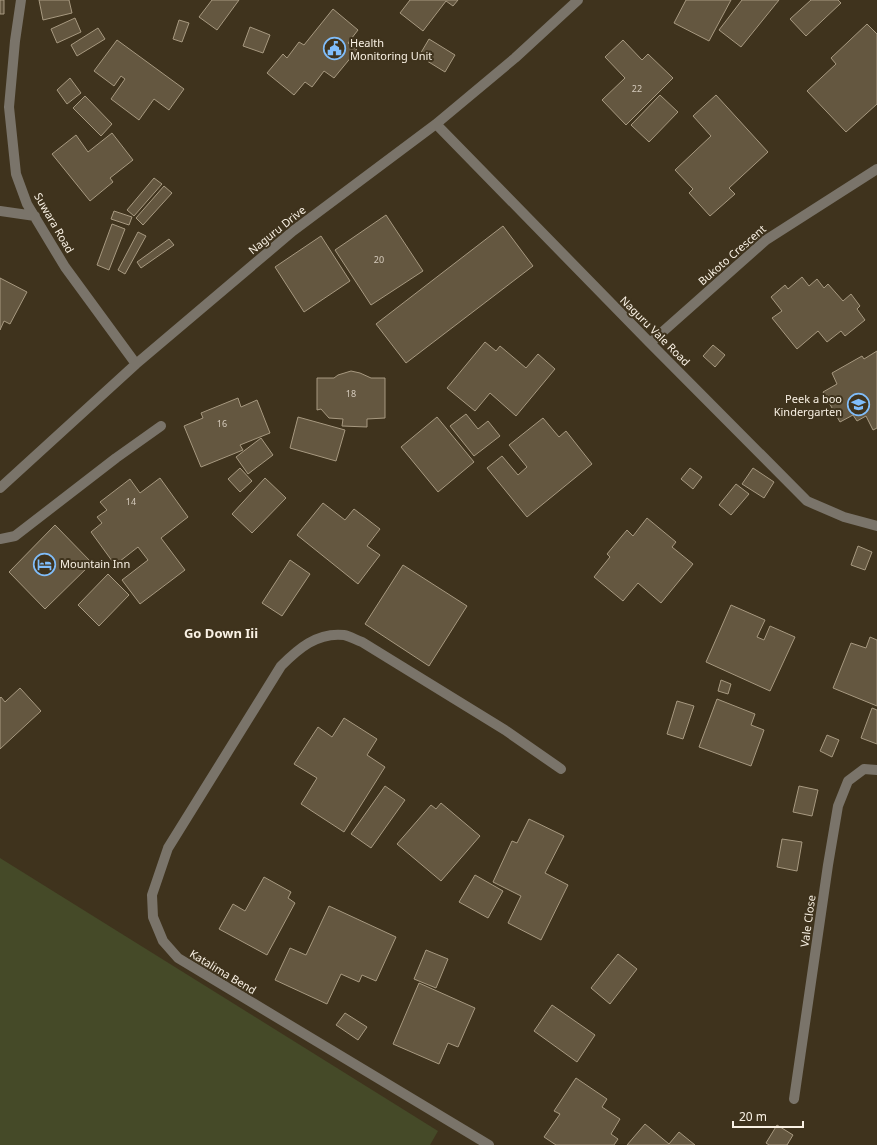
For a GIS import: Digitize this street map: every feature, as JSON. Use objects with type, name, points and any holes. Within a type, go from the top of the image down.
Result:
[{"type":"street","name":"Suwara Road","points":[[21,0],[15,41],[9,107],[16,174],[27,204],[65,266],[136,364]]},
{"type":"street","name":"Naguru Drive","points":[[0,488],[136,364],[293,231],[436,124],[515,58],[578,0]]},
{"type":"street","name":"Naguru Vale Road","points":[[436,124],[807,501],[844,517],[877,526]]},
{"type":"street","name":"Bukoto Crescent","points":[[650,343],[766,240],[877,169]]},
{"type":"street","points":[[0,211],[35,216]]},
{"type":"street","points":[[0,539],[15,536],[116,458],[161,426]]},
{"type":"street","name":"Katalima Bend","points":[[489,1145],[178,958],[163,941],[153,917],[152,895],[168,848],[281,666],[295,652],[310,641],[327,635],[345,636],[362,642],[505,730],[561,769]]},
{"type":"street","name":"Vale Close","points":[[794,1099],[838,806],[848,781],[864,769],[877,770]]},
{"type":"green space","points":[[0,858],[438,1131],[430,1145],[0,1145]]},
{"type":"building","points":[[0,0],[4,0],[4,14],[0,14]]},
{"type":"building","points":[[39,0],[69,0],[72,13],[43,20]]},
{"type":"building","points":[[212,0],[239,0],[217,30],[199,17]]},
{"type":"building","points":[[410,0],[458,0],[453,6],[446,1],[423,31],[400,13]]},
{"type":"building","points":[[686,0],[731,0],[709,41],[674,23]]},
{"type":"building","points":[[742,0],[779,0],[741,47],[719,30]]},
{"type":"building","points":[[811,0],[838,0],[841,3],[806,36],[790,19]]},
{"type":"building","points":[[333,9],[358,30],[348,43],[357,50],[334,78],[324,71],[312,87],[305,82],[294,95],[267,73],[283,54],[287,58],[299,42],[304,45]]},
{"type":"building","points":[[75,18],[81,32],[57,43],[51,29]]},
{"type":"building","points":[[179,20],[189,23],[182,42],[173,39]]},
{"type":"building","points":[[867,24],[877,34],[877,104],[846,132],[807,91],[836,64],[831,58]]},
{"type":"building","points":[[250,27],[270,35],[263,53],[243,46]]},
{"type":"building","points":[[98,28],[105,39],[77,56],[71,45]]},
{"type":"building","points":[[429,39],[455,55],[445,72],[419,56]]},
{"type":"building","points":[[117,40],[184,89],[169,110],[154,99],[139,120],[111,99],[125,79],[121,76],[114,86],[94,71]]},
{"type":"building","points":[[623,40],[642,60],[648,54],[673,78],[626,125],[602,100],[625,78],[605,57]]},
{"type":"building","points":[[70,78],[81,93],[67,104],[57,90]]},
{"type":"building","points":[[660,95],[678,112],[649,142],[631,125]]},
{"type":"building","points":[[716,95],[768,152],[729,188],[735,194],[710,216],[689,193],[693,189],[675,170],[711,136],[693,116]]},
{"type":"building","points":[[85,96],[112,124],[101,136],[73,108]]},
{"type":"building","points":[[112,133],[133,160],[110,178],[113,182],[90,201],[52,154],[76,135],[88,152]]},
{"type":"building","points":[[154,178],[162,184],[134,216],[127,210]]},
{"type":"building","points":[[164,186],[172,193],[143,225],[136,218]]},
{"type":"building","points":[[114,211],[132,217],[129,225],[111,219]]},
{"type":"building","points":[[386,215],[423,271],[371,305],[335,250]]},
{"type":"building","points":[[112,224],[125,229],[109,270],[97,265]]},
{"type":"building","points":[[503,226],[533,266],[406,363],[376,324]]},
{"type":"building","points":[[138,232],[146,236],[125,274],[118,270]]},
{"type":"building","points":[[321,236],[350,281],[304,312],[275,267]]},
{"type":"building","points":[[169,239],[174,245],[141,268],[137,262]]},
{"type":"building","points":[[802,277],[809,286],[817,279],[824,288],[828,284],[843,301],[851,294],[860,306],[857,309],[865,320],[845,336],[841,331],[827,342],[818,331],[797,349],[772,318],[782,311],[771,297],[785,285],[788,289]]},
{"type":"building","points":[[0,278],[27,292],[10,324],[4,321],[0,330]]},
{"type":"building","points":[[485,342],[496,351],[500,346],[526,368],[538,354],[555,369],[516,416],[490,393],[475,411],[447,388]]},
{"type":"building","points":[[713,345],[725,355],[715,367],[703,356]]},
{"type":"building","points":[[877,351],[877,428],[873,430],[866,416],[857,421],[853,415],[840,422],[823,392],[837,384],[832,373],[862,356],[864,359]]},
{"type":"building","points":[[351,371],[371,378],[385,378],[385,418],[367,419],[367,427],[342,426],[343,419],[329,418],[321,409],[317,410],[317,378],[334,378],[338,375]]},
{"type":"building","points":[[238,398],[241,407],[257,400],[270,433],[240,445],[243,450],[201,467],[184,426],[203,418],[201,413]]},
{"type":"building","points":[[466,414],[478,429],[488,421],[500,436],[474,456],[450,426]]},
{"type":"building","points":[[298,417],[345,430],[336,461],[290,448]]},
{"type":"building","points":[[437,417],[474,462],[438,492],[401,447]]},
{"type":"building","points":[[543,418],[559,437],[566,431],[592,464],[527,517],[487,468],[502,456],[518,475],[527,467],[509,445]]},
{"type":"building","points":[[261,438],[273,455],[248,474],[236,457]]},
{"type":"building","points":[[240,468],[252,481],[240,492],[228,479]]},
{"type":"building","points":[[690,468],[702,477],[693,489],[681,479]]},
{"type":"building","points":[[753,468],[774,482],[764,498],[742,484]]},
{"type":"building","points":[[160,478],[188,517],[161,538],[185,570],[140,604],[122,580],[148,560],[138,547],[115,565],[91,532],[102,523],[97,517],[107,510],[100,502],[130,479],[140,493]]},
{"type":"building","points":[[265,478],[286,498],[252,533],[232,514]]},
{"type":"building","points":[[736,484],[749,494],[731,515],[719,505]]},
{"type":"building","points":[[323,503],[345,520],[354,509],[380,529],[367,546],[380,555],[358,584],[297,535]]},
{"type":"building","points":[[647,518],[676,542],[672,547],[693,564],[661,603],[638,583],[623,601],[594,577],[610,557],[607,554],[627,530],[633,536]]},
{"type":"building","points":[[55,525],[92,563],[45,609],[9,572]]},
{"type":"building","points":[[858,546],[872,552],[865,570],[851,565]]},
{"type":"building","points":[[290,560],[310,574],[282,616],[262,603]]},
{"type":"building","points":[[403,565],[467,606],[429,666],[365,624]]},
{"type":"building","points":[[108,574],[129,595],[99,626],[78,605]]},
{"type":"building","points":[[731,605],[765,620],[757,637],[764,640],[770,626],[795,637],[770,691],[706,662]]},
{"type":"building","points":[[870,637],[877,640],[877,706],[833,688],[851,643],[866,648]]},
{"type":"building","points":[[721,680],[731,684],[728,694],[718,691]]},
{"type":"building","points":[[20,688],[41,711],[0,749],[0,698],[1,697],[5,702]]},
{"type":"building","points":[[717,699],[755,714],[751,725],[764,730],[751,766],[699,747]]},
{"type":"building","points":[[677,701],[694,706],[683,739],[667,734]]},
{"type":"building","points":[[872,708],[877,710],[877,744],[861,738]]},
{"type":"building","points":[[344,718],[377,739],[367,755],[385,767],[344,832],[301,804],[317,778],[294,764],[318,727],[332,737]]},
{"type":"building","points":[[827,735],[839,740],[832,757],[820,751]]},
{"type":"building","points":[[385,786],[405,800],[371,848],[351,834]]},
{"type":"building","points":[[799,786],[818,790],[812,816],[793,812]]},
{"type":"building","points":[[441,803],[480,836],[441,881],[397,844],[431,805],[436,809]]},
{"type":"building","points":[[529,819],[564,836],[545,873],[568,885],[541,940],[508,923],[521,896],[493,882],[512,841],[517,843]]},
{"type":"building","points":[[782,839],[802,842],[797,871],[777,867]]},
{"type":"building","points":[[475,875],[503,891],[488,918],[459,902]]},
{"type":"building","points":[[264,877],[291,892],[288,898],[295,903],[267,955],[219,929],[233,904],[245,911]]},
{"type":"building","points":[[329,906],[396,937],[376,981],[362,975],[359,982],[341,974],[327,1004],[275,980],[290,948],[306,955]]},
{"type":"building","points":[[426,950],[448,959],[436,988],[414,979]]},
{"type":"building","points":[[618,954],[637,969],[610,1004],[591,988]]},
{"type":"building","points":[[419,983],[475,1008],[458,1047],[448,1043],[439,1064],[393,1044]]},
{"type":"building","points":[[552,1005],[595,1035],[577,1062],[534,1031]]},
{"type":"building","points":[[345,1013],[367,1027],[358,1040],[336,1025]]},
{"type":"building","points":[[576,1078],[607,1099],[602,1107],[620,1119],[611,1134],[618,1139],[614,1145],[556,1145],[544,1137],[560,1114],[554,1111]]},
{"type":"building","points":[[645,1124],[669,1144],[679,1132],[695,1145],[627,1145]]},
{"type":"building","points":[[777,1125],[793,1135],[787,1145],[769,1145],[766,1143]]},
{"type":"place","name":"Health Monitoring Unit","points":[[334,49]]},
{"type":"place","name":"Peek a boo Kindergarten","points":[[858,405]]},
{"type":"place","name":"Mountain Inn","points":[[44,564]]},
{"type":"district","name":"Go Down Iii","points":[[221,633]]}]
